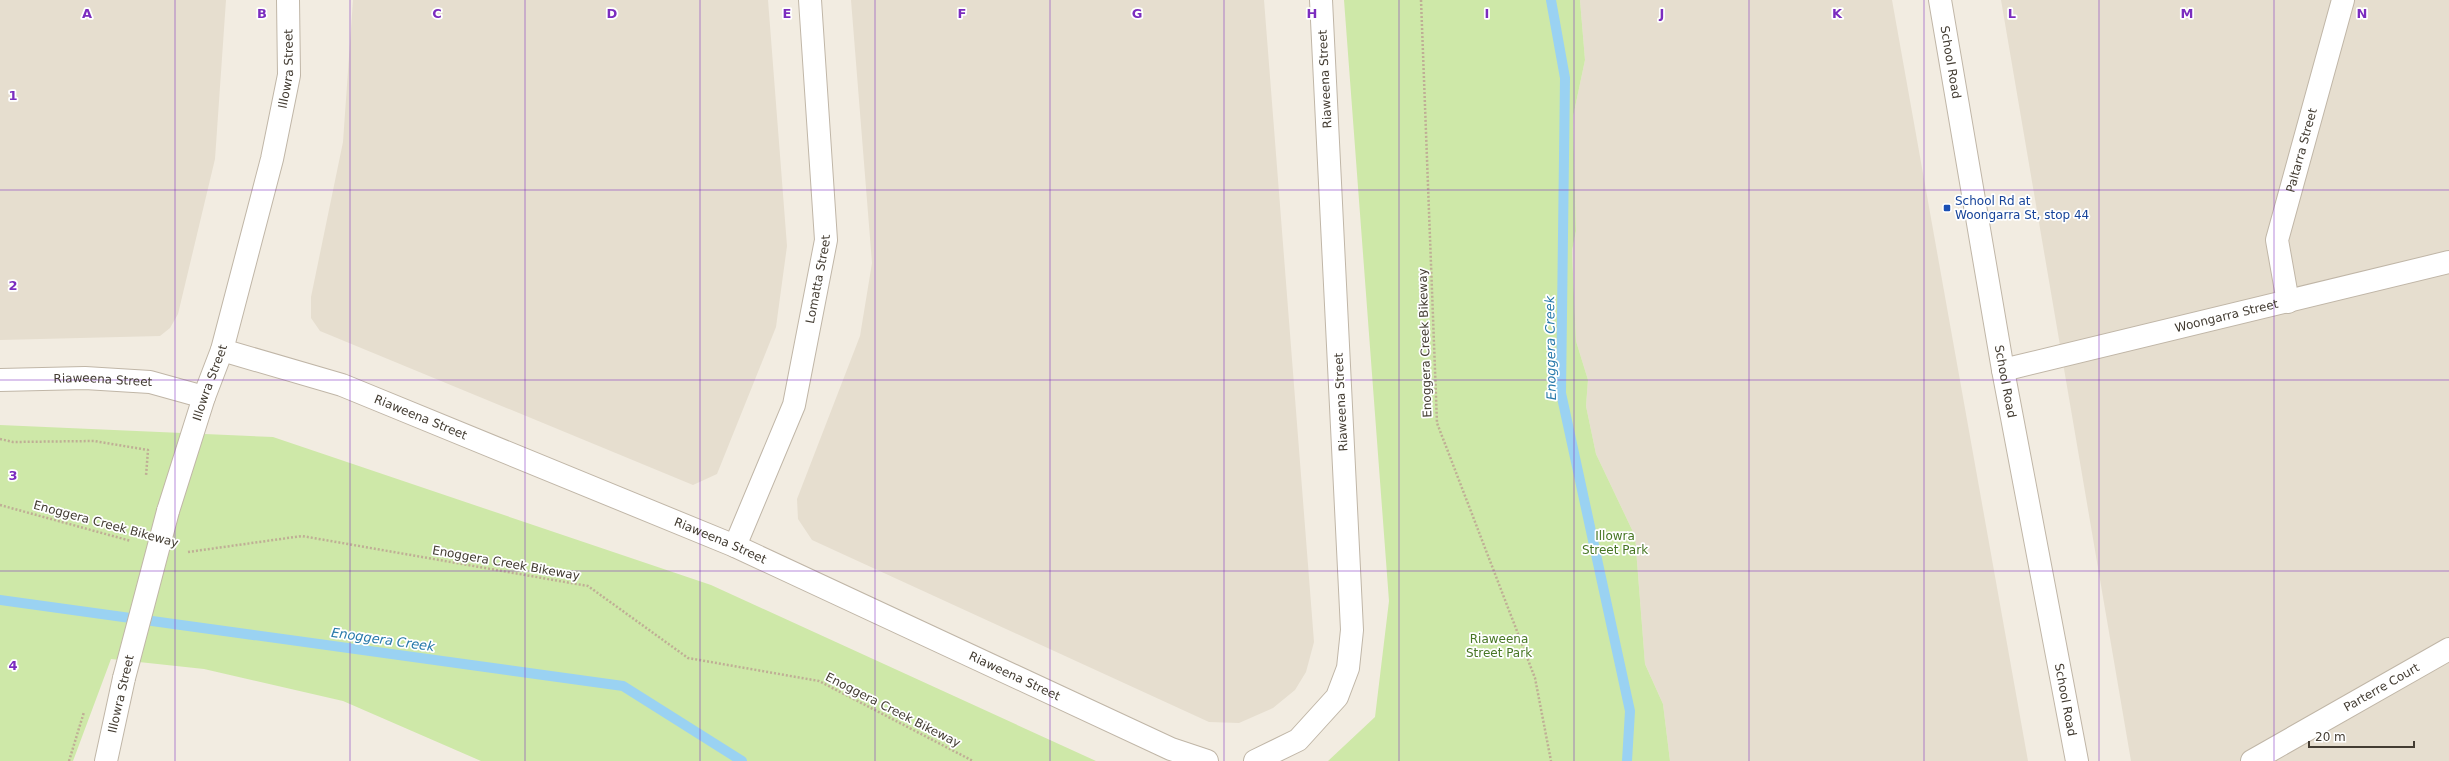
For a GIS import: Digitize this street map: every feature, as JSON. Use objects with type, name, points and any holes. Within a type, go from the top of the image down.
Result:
[{"type":"street","name":"Illowra Street","points":[[106,761],[124,678],[168,511],[204,397],[222,350],[253,239],[289,75],[288,0]]},
{"type":"street","name":"Lomatta Street","points":[[735,546],[794,405],[826,240],[810,0]]},
{"type":"street","name":"Riaweena Street","points":[[1255,761],[1298,740],[1336,697],[1348,668],[1352,630],[1321,0]]},
{"type":"street","name":"School Road","points":[[1940,0],[2003,370],[2077,761]]},
{"type":"street","name":"Paltarra Street","points":[[2288,302],[2277,240],[2343,0]]},
{"type":"street","name":"Woongarra Street","points":[[2003,370],[2449,262]]},
{"type":"street","name":"Riaweena Street","points":[[222,350],[342,385],[735,546],[1171,749],[1207,761]]},
{"type":"street","name":"Riaweena Street","points":[[0,380],[85,378],[150,382],[204,397]]},
{"type":"street","name":"Parterre Court","points":[[2252,761],[2449,649]]},
{"type":"path","name":"Enoggera Creek Bikeway","points":[[1421,0],[1437,424],[1535,678],[1551,761]]},
{"type":"path","points":[[0,439],[13,442],[94,441],[148,450],[146,481]]},
{"type":"path","name":"Enoggera Creek Bikeway","points":[[0,505],[138,543]]},
{"type":"path","name":"Enoggera Creek Bikeway","points":[[185,552],[302,536],[588,586],[688,658],[819,681],[973,761]]},
{"type":"shaded area","points":[[0,0],[226,0],[215,159],[178,314],[170,328],[160,336],[0,340]]},
{"type":"shaded area","points":[[353,0],[768,0],[787,246],[776,327],[717,474],[693,485],[320,331],[311,318],[311,297],[343,142]]},
{"type":"shaded area","points":[[851,0],[1264,0],[1314,642],[1306,672],[1295,690],[1273,708],[1239,723],[1209,722],[812,540],[798,519],[797,499],[860,336],[872,263]]},
{"type":"shaded area","points":[[1580,0],[1892,0],[2028,761],[1670,761],[1663,704],[1645,664],[1635,536],[1596,454],[1586,406],[1588,380],[1576,341],[1572,251],[1576,231],[1573,117],[1585,60]]},
{"type":"shaded area","points":[[2001,0],[2449,0],[2449,761],[2131,761]]},
{"type":"green space","name":"Riaweena Street Park","points":[[1344,0],[1580,0],[1585,60],[1573,117],[1576,231],[1572,251],[1576,341],[1588,380],[1586,406],[1596,454],[1635,536],[1645,664],[1663,704],[1670,761],[1328,761],[1375,717],[1389,601]]},
{"type":"green space","points":[[0,425],[273,437],[711,585],[1096,761],[481,761],[343,701],[204,669],[111,659],[73,761],[0,761]]},
{"type":"waterway","name":"Enoggera Creek","points":[[1551,0],[1565,78],[1561,393],[1630,711],[1627,761]]},
{"type":"waterway","name":"Enoggera Creek","points":[[0,600],[623,686],[742,761]]},
{"type":"place","name":"School Rd at Woongarra St, stop 44","points":[[1947,208]]},
{"type":"park label","name":"Illowra Street Park","points":[[1615,543]]}]
